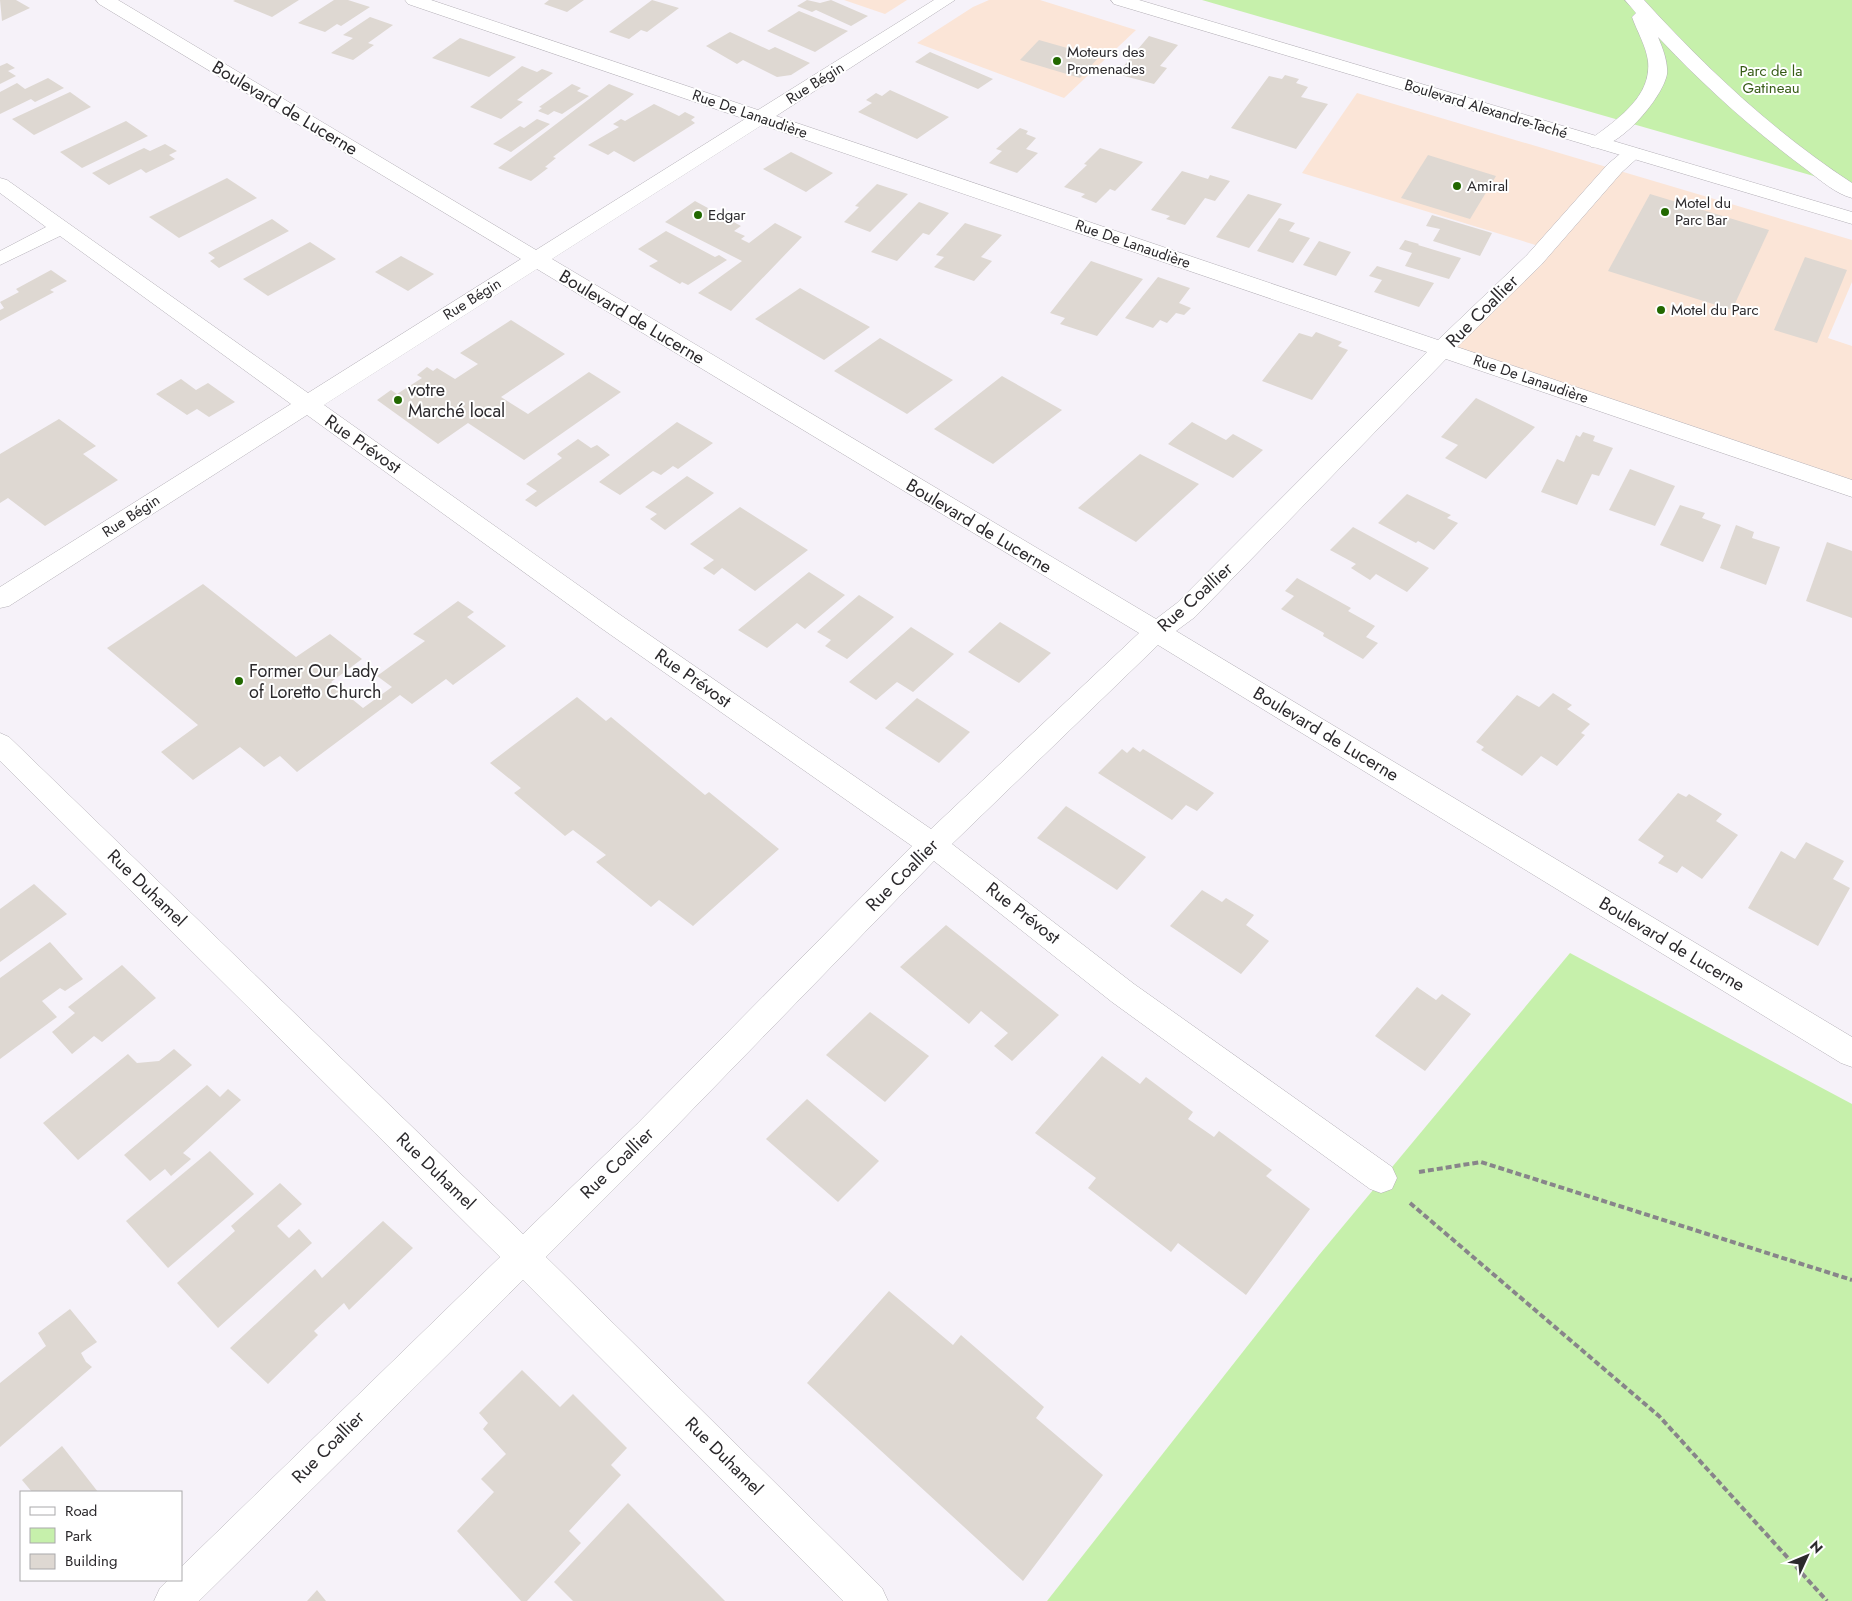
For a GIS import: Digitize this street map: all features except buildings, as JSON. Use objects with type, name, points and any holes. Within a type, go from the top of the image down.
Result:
[{"type":"street","name":"Boulevard de Lucerne","points":[[105,0],[1852,1053]]},
{"type":"street","name":"Rue De Lanaudière","points":[[414,0],[1852,489]]},
{"type":"street","name":"Rue Bégin","points":[[0,599],[946,0]]},
{"type":"street","name":"Boulevard Alexandre-Taché","points":[[1120,0],[1852,218]]},
{"type":"street","points":[[1598,143],[1639,109],[1650,96],[1655,79],[1658,62],[1634,1]]},
{"type":"street","points":[[1634,1],[1672,43],[1707,77],[1783,141],[1852,192]]},
{"type":"street","name":"Rue Coallier","points":[[173,1601],[648,1134],[932,844],[1156,632],[1186,610],[1442,350],[1534,260],[1615,168],[1633,153]]},
{"type":"street","name":"Rue Prévost","points":[[0,184],[618,627],[932,844],[973,874],[1123,993],[1381,1178]]},
{"type":"street","points":[[0,259],[60,228]]},
{"type":"street","name":"Rue Duhamel","points":[[0,744],[523,1256],[869,1601]]},
{"type":"path","points":[[1381,1178],[1481,1162],[1852,1280]]},
{"type":"path","points":[[1381,1178],[1659,1416],[1827,1601]]},
{"type":"shaded area","points":[[844,0],[907,0],[885,14]]},
{"type":"shaded area","points":[[989,0],[1040,0],[1136,30],[1064,98],[917,43],[973,7]]},
{"type":"shaded area","name":"Motel du Parc","points":[[1357,93],[1852,240],[1852,282],[1828,338],[1852,346],[1852,489],[1443,349],[1542,247],[1302,173]]},
{"type":"green space","name":"Parc de la Gatineau","points":[[1202,0],[1852,0],[1852,187]]},
{"type":"green space","points":[[1570,953],[1852,1104],[1852,1601],[1047,1601],[1319,1255]]},
{"type":"place","name":"Moteurs des Promenades","points":[[1057,61]]},
{"type":"place","name":"Amiral","points":[[1457,186]]},
{"type":"place","name":"Motel du Parc Bar","points":[[1665,212]]},
{"type":"place","name":"Edgar","points":[[698,215]]},
{"type":"place","name":"Motel du Parc","points":[[1661,310]]},
{"type":"place","name":"votre Marché local","points":[[398,400]]},
{"type":"place","name":"Former Our Lady of Loretto Church","points":[[239,681]]}]
